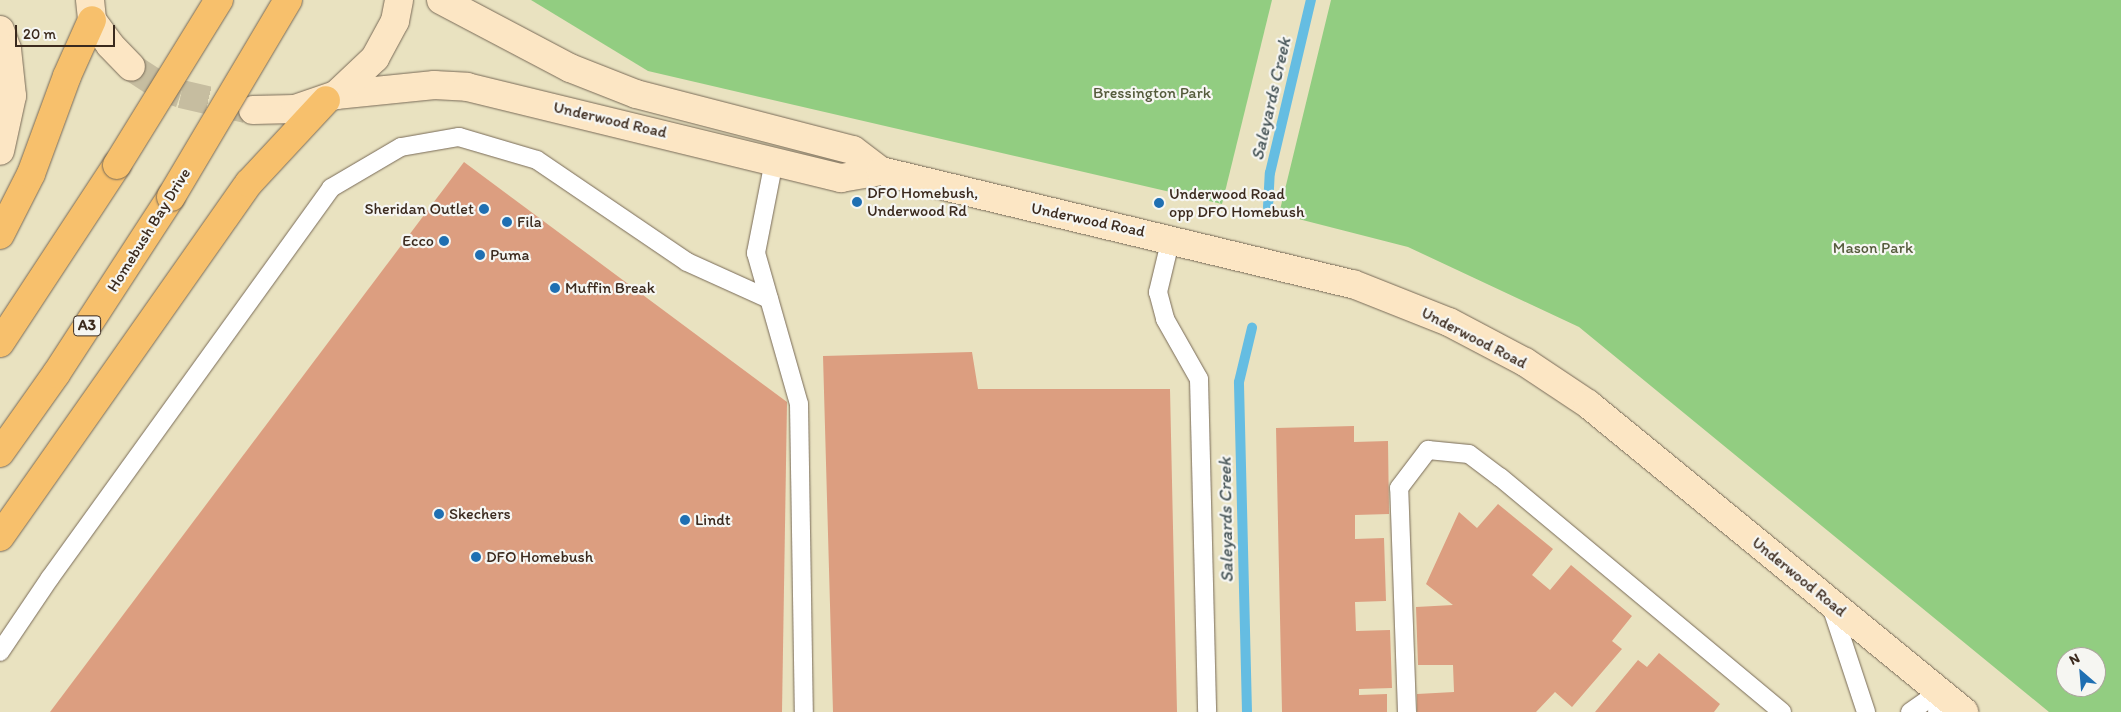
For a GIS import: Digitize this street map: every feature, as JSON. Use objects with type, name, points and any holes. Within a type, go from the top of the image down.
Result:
[{"type":"highway","points":[[0,343],[117,165],[219,0]]},
{"type":"highway","name":"Homebush Bay Drive","points":[[0,453],[56,374],[171,197],[288,0]]},
{"type":"highway","points":[[0,235],[31,174],[67,76],[86,9]]},
{"type":"highway","points":[[0,537],[249,183],[331,97]]},
{"type":"main road","points":[[331,97],[375,58],[395,21],[399,0]]},
{"type":"main road","name":"Underwood Road","points":[[441,0],[570,68],[636,94],[853,150],[881,172]]},
{"type":"main road","points":[[86,9],[110,45],[132,67]]},
{"type":"main road","points":[[0,30],[7,49],[12,96],[0,151]]},
{"type":"main road","name":"Underwood Road","points":[[253,110],[295,109],[331,97],[434,85],[467,87],[841,178],[881,172],[1171,238],[1353,284],[1449,322],[1525,362],[1588,404],[1829,602],[1938,701],[1964,712]]},
{"type":"lane","points":[[0,652],[50,578],[331,188],[401,146],[459,138],[536,160],[688,262],[769,299]]},
{"type":"lane","points":[[774,161],[756,253],[799,404],[804,712]]},
{"type":"lane","points":[[1171,238],[1158,292],[1165,319],[1198,378],[1207,712]]},
{"type":"lane","points":[[1407,712],[1399,488],[1428,450],[1469,454],[1492,471],[1782,712]]},
{"type":"lane","points":[[1829,602],[1866,712]]},
{"type":"lane","points":[[1910,712],[1938,701]]},
{"type":"green space","name":"Bressington Park","points":[[531,0],[1272,0],[1222,204],[648,71]]},
{"type":"green space","name":"Mason Park","points":[[1331,0],[2121,0],[2121,712],[2049,712],[1579,327],[1408,247],[1279,214]]},
{"type":"building","name":"DFO Homebush","points":[[464,162],[787,402],[782,712],[50,712]]},
{"type":"building","points":[[972,352],[978,389],[1170,389],[1177,712],[833,712],[823,356]]},
{"type":"building","points":[[1354,426],[1354,442],[1388,441],[1389,514],[1355,515],[1355,539],[1384,538],[1386,601],[1355,602],[1356,631],[1390,630],[1392,688],[1359,689],[1359,695],[1387,694],[1387,712],[1282,712],[1276,428]]},
{"type":"building","points":[[1498,504],[1553,549],[1532,575],[1550,590],[1571,565],[1632,616],[1612,641],[1622,649],[1572,707],[1555,692],[1536,712],[1417,712],[1417,694],[1454,692],[1453,665],[1418,665],[1416,607],[1453,605],[1426,584],[1459,512],[1477,528]]},
{"type":"building","points":[[1659,653],[1720,704],[1714,712],[1595,712],[1638,660],[1647,667]]},
{"type":"waterway","name":"Saleyards Creek","points":[[1268,207],[1270,173],[1311,0]]},
{"type":"waterway","name":"Saleyards Creek","points":[[1247,712],[1239,382],[1252,328]]},
{"type":"tunnel","points":[[131,67],[162,87],[181,94],[246,109]]},
{"type":"place","name":"DFO Homebush, Underwood Rd","points":[[857,202]]},
{"type":"place","name":"Underwood Road opp DFO Homebush","points":[[1159,203]]},
{"type":"place","name":"Sheridan Outlet","points":[[484,209]]},
{"type":"place","name":"Fila","points":[[507,222]]},
{"type":"place","name":"Ecco","points":[[444,241]]},
{"type":"place","name":"Puma","points":[[480,255]]},
{"type":"place","name":"Muffin Break","points":[[555,288]]},
{"type":"place","name":"Skechers","points":[[439,514]]},
{"type":"place","name":"Lindt","points":[[685,520]]},
{"type":"place","name":"DFO Homebush","points":[[476,557]]}]
